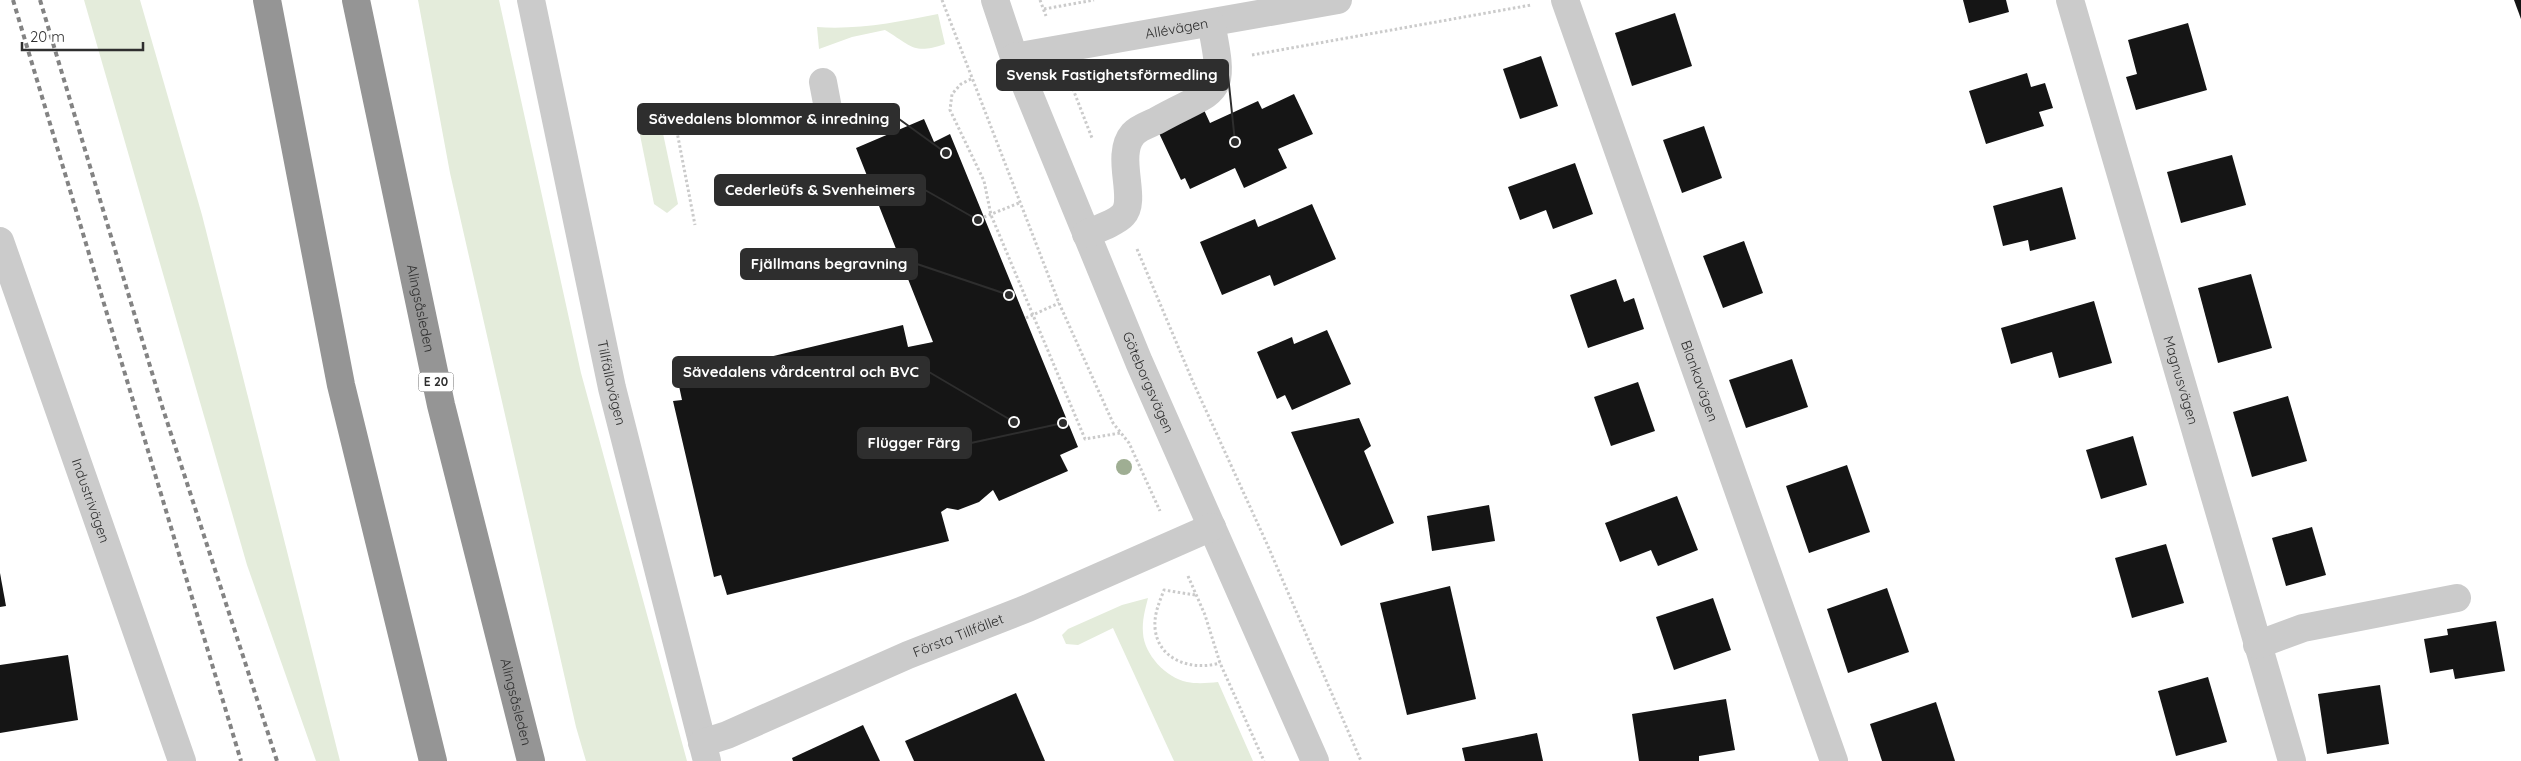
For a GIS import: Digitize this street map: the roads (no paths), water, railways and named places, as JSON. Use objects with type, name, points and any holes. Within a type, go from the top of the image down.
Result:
[{"type":"highway","points":[[267,0],[341,385],[434,761]]},
{"type":"highway","name":"Alingsåsleden","points":[[356,0],[441,405],[531,761]]},
{"type":"street","name":"Tillfällavägen","points":[[531,0],[612,388],[704,752]]},
{"type":"street","name":"Göteborgsvägen","points":[[995,0],[1014,57],[1139,362],[1315,761]]},
{"type":"street","name":"Allévägen","points":[[1014,57],[1338,0]]},
{"type":"street","name":"Blankavägen","points":[[1565,0],[1834,761]]},
{"type":"street","name":"Magnusvägen","points":[[2070,0],[2292,761]]},
{"type":"street","points":[[1086,234],[1123,216],[1129,205],[1125,177],[1125,152],[1133,134],[1213,90],[1218,79],[1219,60],[1211,23]]},
{"type":"street","points":[[823,82],[830,119]]},
{"type":"street","name":"Industrivägen","points":[[0,241],[182,761]]},
{"type":"street","name":"Första Tillfället","points":[[704,752],[727,735],[908,655],[1028,608],[1212,527]]},
{"type":"street","points":[[2257,645],[2303,628],[2457,598]]},
{"type":"railway","points":[[13,0],[241,761]]},
{"type":"railway","points":[[40,0],[162,406],[277,761]]},
{"type":"place","name":"Svensk Fastighetsförmedling","points":[[1235,142]]},
{"type":"place","name":"Sävedalens blommor & inredning","points":[[946,153]]},
{"type":"place","name":"Cederleüfs & Svenheimers","points":[[978,220]]},
{"type":"place","name":"Fjällmans begravning","points":[[1009,295]]},
{"type":"place","name":"Sävedalens vårdcentral och BVC","points":[[1014,422]]},
{"type":"place","name":"Flügger Färg","points":[[1063,423]]}]
